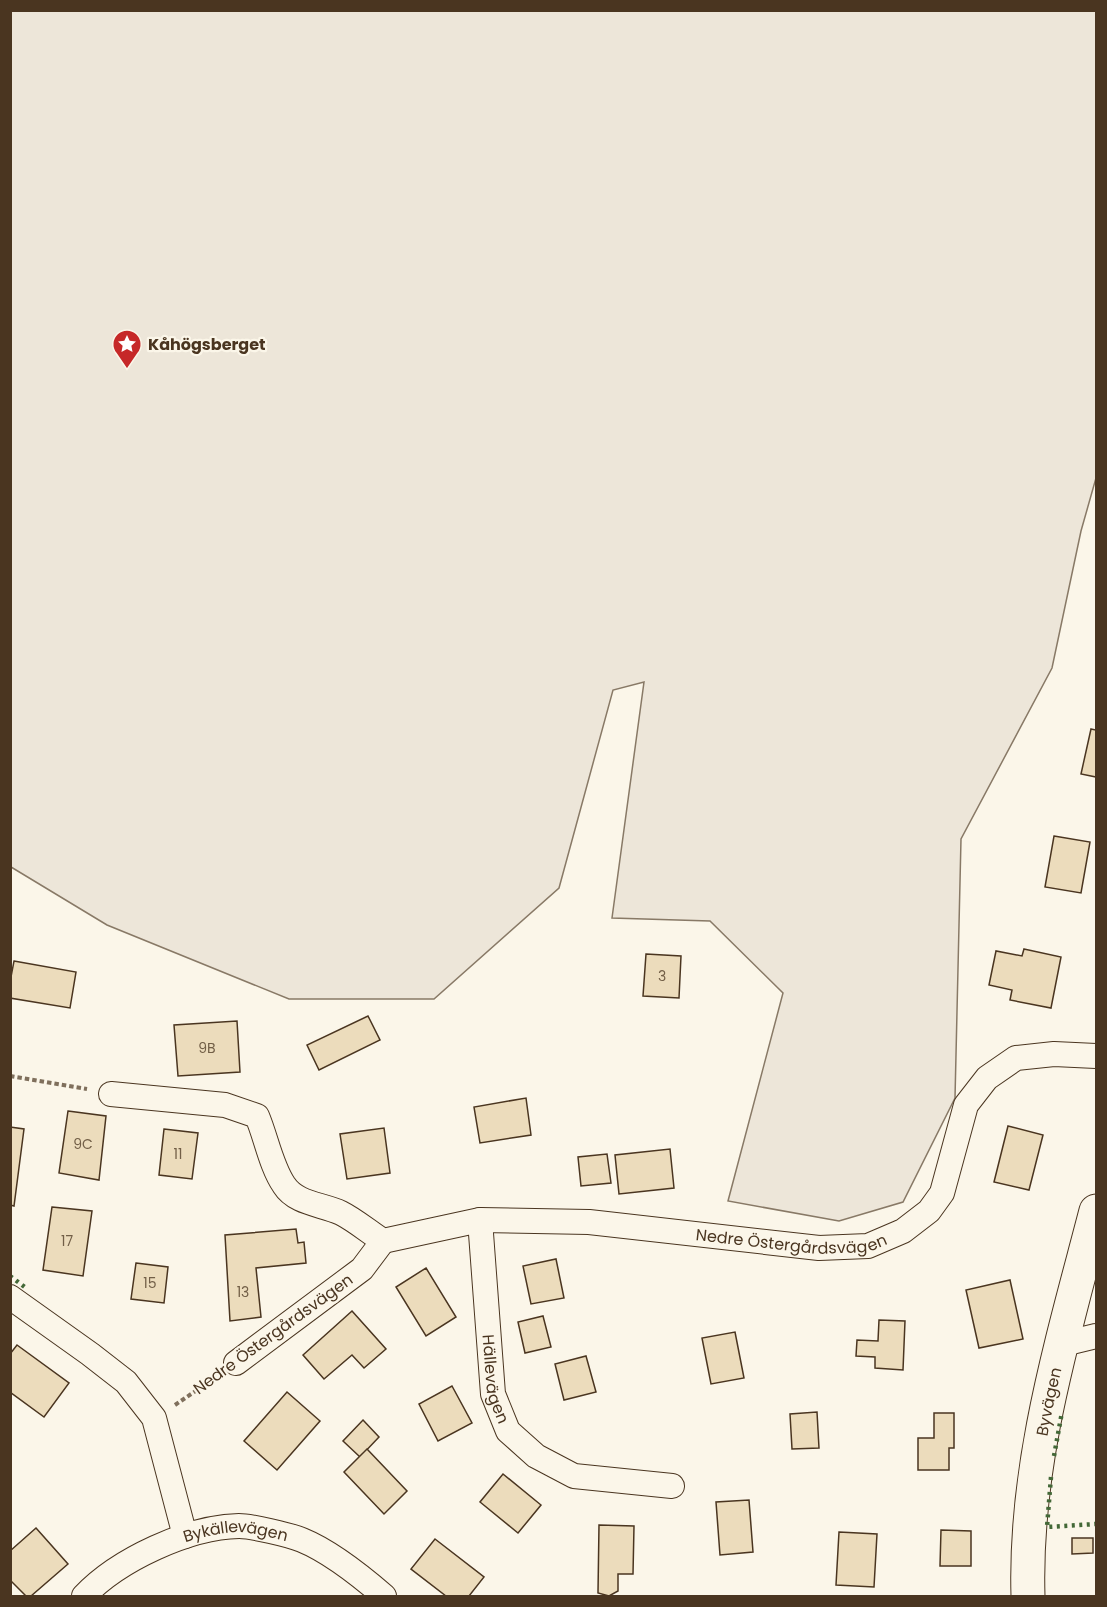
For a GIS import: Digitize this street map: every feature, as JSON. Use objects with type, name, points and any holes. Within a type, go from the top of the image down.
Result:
[{"type":"street","name":"Nedre Östergårdsvägen","points":[[236,1363],[362,1269],[383,1241],[480,1221],[589,1222],[819,1248],[868,1246],[903,1231],[929,1211],[942,1193],[966,1105],[987,1078],[1016,1058],[1054,1054],[1096,1056]]},
{"type":"street","points":[[111,1094],[225,1105],[256,1116],[284,1185],[292,1194],[302,1200],[341,1213],[383,1241]]},
{"type":"street","name":"Byvägen","points":[[1028,1596],[1028,1543],[1042,1422],[1096,1211]]},
{"type":"street","name":"Hällevägen","points":[[480,1221],[493,1394],[508,1431],[536,1456],[574,1476],[672,1486]]},
{"type":"street","points":[[10,1297],[126,1382],[154,1418],[184,1536]]},
{"type":"street","points":[[1063,1344],[1096,1336]]},
{"type":"street","name":"Bykällevägen","points":[[84,1596],[92,1587],[142,1554],[184,1536],[240,1526],[302,1540],[329,1555],[384,1596]]},
{"type":"path","points":[[10,1076],[111,1094]]},
{"type":"path","name":"Nedre Östergårdsvägen","points":[[154,1418],[236,1363]]},
{"type":"shaded area","points":[[10,11],[1096,11],[1096,478],[1081,531],[1052,668],[961,839],[955,1098],[903,1202],[839,1221],[728,1201],[783,993],[710,921],[612,918],[644,682],[613,690],[559,888],[434,999],[289,999],[107,925],[11,867]]},
{"type":"building","points":[[1091,729],[1096,730],[1096,777],[1081,774]]},
{"type":"building","points":[[1054,836],[1090,842],[1081,893],[1045,887]]},
{"type":"building","points":[[1024,949],[1061,957],[1051,1008],[1010,1000],[1012,990],[989,985],[996,951],[1022,956]]},
{"type":"building","points":[[646,954],[681,956],[679,998],[643,996]]},
{"type":"building","points":[[14,961],[76,972],[70,1008],[10,998]]},
{"type":"building","points":[[368,1016],[380,1040],[319,1070],[307,1045]]},
{"type":"building","points":[[237,1021],[240,1072],[178,1076],[174,1025]]},
{"type":"building","points":[[526,1098],[531,1135],[480,1143],[474,1107]]},
{"type":"building","points":[[68,1111],[106,1116],[99,1180],[59,1173]]},
{"type":"building","points":[[1008,1126],[1043,1135],[1029,1190],[994,1182]]},
{"type":"building","points":[[10,1127],[24,1129],[14,1206],[10,1205]]},
{"type":"building","points":[[384,1128],[390,1173],[347,1179],[340,1134]]},
{"type":"building","points":[[164,1129],[198,1133],[192,1179],[159,1175]]},
{"type":"building","points":[[670,1149],[674,1188],[619,1194],[615,1155]]},
{"type":"building","points":[[607,1154],[611,1183],[581,1186],[578,1157]]},
{"type":"building","points":[[52,1207],[92,1211],[83,1276],[43,1270]]},
{"type":"building","points":[[296,1229],[298,1243],[304,1242],[306,1263],[256,1268],[261,1317],[230,1321],[225,1235]]},
{"type":"building","points":[[556,1259],[564,1298],[531,1304],[523,1266]]},
{"type":"building","points":[[136,1263],[168,1267],[164,1303],[131,1299]]},
{"type":"building","points":[[426,1268],[456,1317],[426,1336],[396,1287]]},
{"type":"building","points":[[1010,1280],[1023,1339],[979,1348],[966,1290]]},
{"type":"building","points":[[352,1311],[386,1349],[364,1368],[352,1355],[324,1379],[303,1355]]},
{"type":"building","points":[[543,1316],[551,1347],[525,1353],[518,1322]]},
{"type":"building","points":[[879,1320],[905,1321],[903,1370],[875,1368],[875,1357],[856,1356],[857,1340],[878,1341]]},
{"type":"building","points":[[735,1332],[744,1378],[711,1384],[702,1338]]},
{"type":"building","points":[[17,1345],[69,1383],[44,1417],[10,1392],[10,1354]]},
{"type":"building","points":[[586,1356],[596,1392],[564,1400],[555,1364]]},
{"type":"building","points":[[452,1386],[472,1423],[438,1441],[419,1404]]},
{"type":"building","points":[[287,1392],[320,1421],[277,1470],[244,1441]]},
{"type":"building","points":[[817,1412],[819,1448],[792,1449],[790,1414]]},
{"type":"building","points":[[934,1413],[954,1413],[954,1448],[949,1448],[949,1470],[918,1470],[918,1438],[934,1438]]},
{"type":"building","points":[[363,1420],[379,1437],[360,1457],[343,1441]]},
{"type":"building","points":[[367,1449],[407,1491],[384,1514],[344,1472]]},
{"type":"building","points":[[503,1474],[541,1505],[518,1533],[480,1502]]},
{"type":"building","points":[[749,1500],[753,1552],[720,1555],[716,1502]]},
{"type":"building","points":[[599,1525],[634,1526],[633,1574],[618,1574],[618,1591],[609,1596],[598,1593]]},
{"type":"building","points":[[36,1528],[68,1564],[31,1596],[26,1596],[10,1580],[10,1551]]},
{"type":"building","points":[[941,1530],[971,1531],[971,1566],[940,1566]]},
{"type":"building","points":[[839,1532],[877,1534],[874,1587],[836,1585]]},
{"type":"building","points":[[1072,1538],[1093,1538],[1093,1553],[1072,1554]]},
{"type":"building","points":[[435,1539],[484,1577],[469,1596],[446,1596],[411,1569]]},
{"type":"hedge","points":[[10,1276],[26,1288]]},
{"type":"hedge","points":[[1054,1456],[1062,1412]]},
{"type":"hedge","points":[[1051,1477],[1047,1527],[1096,1524]]},
{"type":"place","name":"Kåhögsberget","points":[[127,370]]}]
